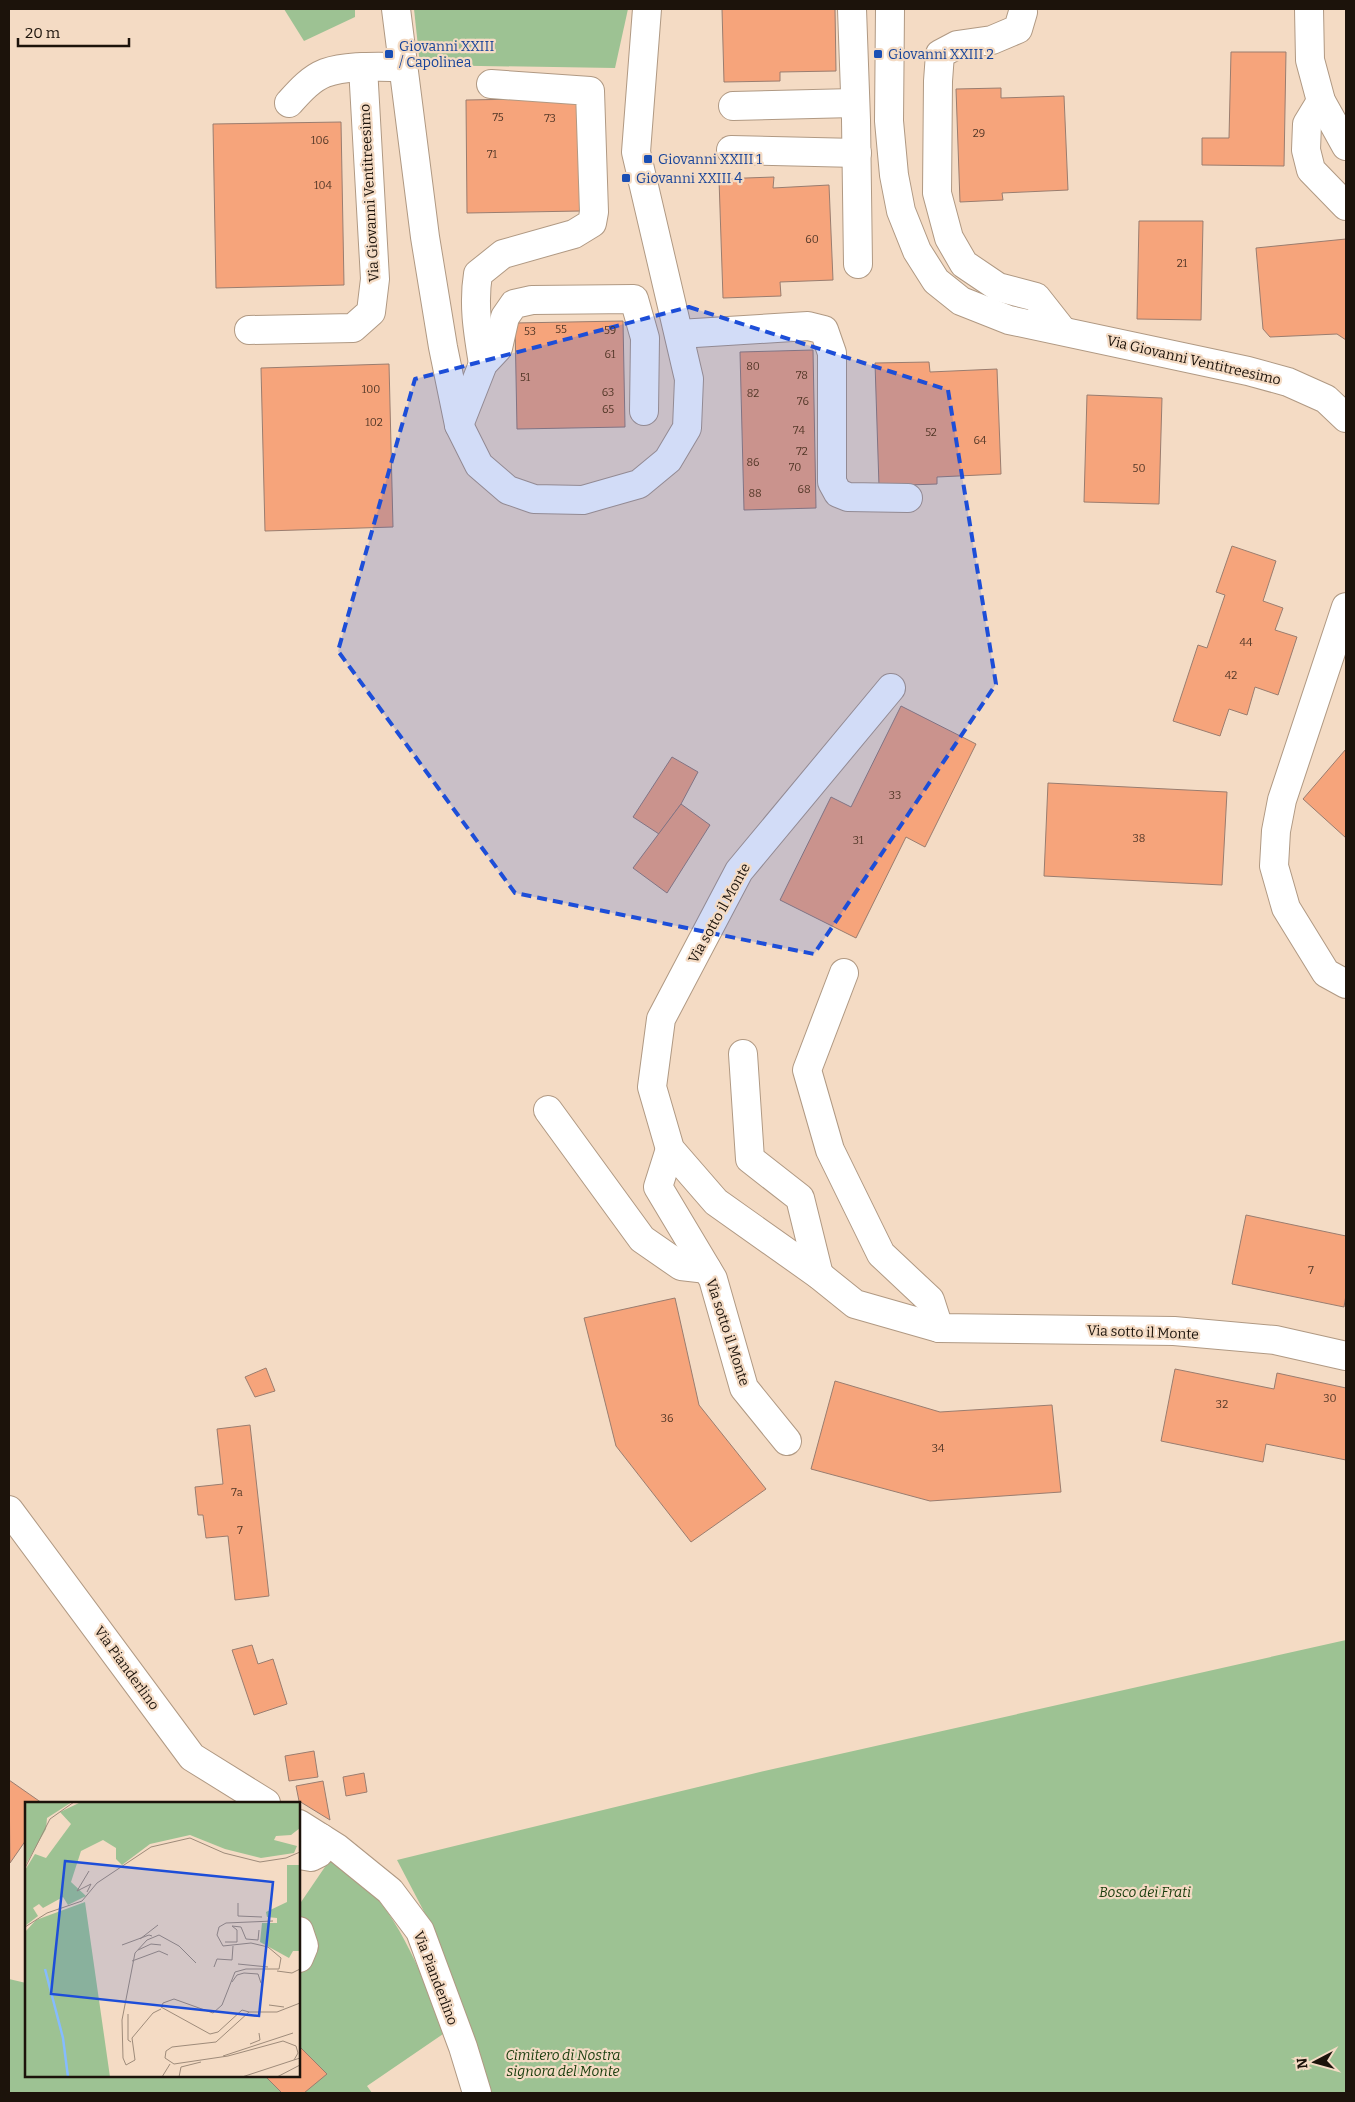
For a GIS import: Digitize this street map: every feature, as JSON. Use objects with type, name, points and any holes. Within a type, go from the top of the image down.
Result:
[{"type":"street","points":[[396,9],[425,237],[443,347],[460,425],[479,466],[508,490],[534,499],[583,500],[639,484],[668,460],[687,428],[689,378],[636,152],[647,9]]},
{"type":"street","points":[[852,9],[857,153],[858,264]]},
{"type":"street","name":"Via Giovanni Ventitreesimo","points":[[890,9],[889,121],[894,175],[901,211],[917,251],[936,281],[962,302],[1009,320],[1062,330],[1288,382],[1326,399],[1346,418]]},
{"type":"street","points":[[1309,9],[1310,60],[1321,101],[1346,146]]},
{"type":"street","points":[[1023,12],[1018,28],[992,40],[957,45],[940,54],[937,192],[948,238],[964,264],[998,287],[1036,297],[1062,330]]},
{"type":"street","points":[[289,103],[306,84],[325,74],[363,67],[403,67]]},
{"type":"street","name":"Via Giovanni Ventitreesimo","points":[[249,330],[353,328],[371,312],[375,279],[363,67]]},
{"type":"street","points":[[483,364],[477,327],[475,294],[478,274],[503,254],[574,234],[592,224],[594,212],[590,91],[491,84]]},
{"type":"street","points":[[1321,101],[1307,124],[1306,150],[1311,170],[1346,206]]},
{"type":"street","points":[[733,106],[855,111],[889,121]]},
{"type":"street","points":[[731,150],[857,153]]},
{"type":"street","points":[[460,425],[483,364],[498,348],[505,317],[514,304],[532,300],[634,299],[645,338],[644,411]]},
{"type":"street","points":[[679,334],[808,326],[824,330],[832,353],[832,482],[838,492],[848,497],[908,498]]},
{"type":"street","points":[[1346,607],[1282,800],[1276,831],[1274,866],[1286,908],[1326,972],[1346,984]]},
{"type":"street","name":"Via sotto il Monte","points":[[891,688],[739,871],[661,1019],[652,1087],[670,1149],[716,1202],[819,1275],[855,1304],[939,1328],[1174,1330],[1274,1340],[1346,1356]]},
{"type":"street","points":[[844,973],[807,1070],[830,1150],[881,1254],[930,1300],[939,1328]]},
{"type":"street","points":[[742,1054],[750,1159],[800,1198],[819,1275]]},
{"type":"street","name":"Via sotto il Monte","points":[[548,1110],[642,1239],[680,1266],[707,1268]]},
{"type":"street","name":"Via sotto il Monte","points":[[670,1149],[658,1187],[714,1279],[744,1388],[787,1441]]},
{"type":"street","name":"Via Pianderlino","points":[[9,1510],[192,1757],[264,1802]]},
{"type":"street","points":[[300,1855],[311,1857],[319,1853],[319,1837]]},
{"type":"street","name":"Via Pianderlino","points":[[319,1837],[390,1891],[420,1931],[477,2093]]},
{"type":"street","points":[[300,1934],[304,1946],[300,1956]]},
{"type":"highlighted area","points":[[689,307],[948,390],[996,684],[814,954],[515,893],[338,651],[415,379]]},
{"type":"green space","points":[[284,9],[355,9],[355,17],[304,41]]},
{"type":"green space","points":[[414,9],[628,9],[615,68],[420,65]]},
{"type":"green space","name":"Bosco dei Frati","points":[[1346,1640],[1346,2093],[488,2093],[430,1923],[397,1860],[760,1772]]},
{"type":"green space","points":[[331,1858],[359,1879],[374,1895],[399,1931],[420,1971],[446,2032],[367,2086],[372,2093],[9,2093],[9,1979],[25,1983],[25,2077],[300,2077],[300,1904]]},
{"type":"building","points":[[722,9],[835,9],[836,71],[780,72],[780,81],[724,82]]},
{"type":"building","points":[[1231,52],[1286,52],[1284,166],[1202,165],[1202,138],[1229,138]]},
{"type":"building","points":[[1001,88],[1001,98],[1064,96],[1068,190],[1002,193],[1003,200],[960,202],[956,89]]},
{"type":"building","points":[[579,98],[581,211],[467,213],[466,100]]},
{"type":"building","points":[[341,122],[344,285],[216,288],[213,124]]},
{"type":"building","points":[[774,177],[773,188],[829,185],[833,280],[780,282],[781,296],[723,298],[719,179]]},
{"type":"building","points":[[1139,221],[1203,221],[1201,320],[1137,319]]},
{"type":"building","points":[[1346,239],[1346,340],[1337,334],[1270,337],[1263,329],[1256,248]]},
{"type":"building","points":[[623,321],[625,427],[517,429],[515,323]]},
{"type":"building","points":[[813,350],[816,508],[744,510],[740,352]]},
{"type":"building","points":[[929,362],[930,372],[997,369],[1001,474],[937,477],[937,484],[879,486],[875,363]]},
{"type":"building","points":[[389,364],[393,527],[265,531],[261,368]]},
{"type":"building","points":[[1087,395],[1162,398],[1159,504],[1084,502]]},
{"type":"building","points":[[1232,546],[1276,561],[1263,601],[1283,608],[1275,630],[1297,637],[1278,695],[1255,687],[1247,715],[1229,709],[1220,736],[1173,721],[1198,645],[1207,648],[1225,595],[1216,592]]},
{"type":"building","points":[[901,706],[976,744],[925,847],[906,837],[856,938],[780,900],[831,797],[851,807]]},
{"type":"building","points":[[1346,749],[1346,838],[1303,799]]},
{"type":"building","points":[[672,757],[698,772],[681,804],[659,834],[633,817]]},
{"type":"building","points":[[1048,783],[1227,792],[1222,885],[1044,876]]},
{"type":"building","points":[[681,804],[710,825],[667,893],[633,868]]},
{"type":"building","points":[[1246,1215],[1346,1236],[1346,1295],[1344,1307],[1232,1284]]},
{"type":"building","points":[[675,1298],[699,1405],[766,1489],[691,1542],[616,1446],[584,1318]]},
{"type":"building","points":[[266,1368],[275,1391],[255,1397],[245,1377]]},
{"type":"building","points":[[1175,1369],[1274,1389],[1277,1373],[1346,1388],[1346,1460],[1266,1444],[1263,1462],[1161,1441]]},
{"type":"building","points":[[835,1381],[940,1412],[1052,1405],[1061,1492],[930,1501],[811,1469]]},
{"type":"building","points":[[250,1425],[269,1596],[235,1600],[228,1536],[206,1538],[203,1515],[198,1515],[195,1487],[223,1484],[217,1429]]},
{"type":"building","points":[[252,1645],[258,1664],[273,1659],[287,1704],[254,1715],[232,1650]]},
{"type":"building","points":[[314,1751],[318,1777],[289,1781],[285,1756]]},
{"type":"building","points":[[364,1773],[367,1792],[346,1796],[343,1777]]},
{"type":"building","points":[[9,1780],[41,1802],[25,1802],[25,1841],[10,1863]]},
{"type":"building","points":[[323,1781],[330,1820],[299,1801],[296,1786]]},
{"type":"building","points":[[300,2047],[327,2074],[304,2093],[282,2093],[266,2077],[300,2077]]},
{"type":"place","name":"Giovanni XXIII / Capolinea","points":[[389,54]]},
{"type":"place","name":"Giovanni XXIII 2","points":[[878,54]]},
{"type":"place","name":"Giovanni XXIII 1","points":[[648,159]]},
{"type":"place","name":"Giovanni XXIII 4","points":[[626,178]]},
{"type":"park label","name":"Cimitero di Nostra signora del Monte","points":[[563,2064]]}]
